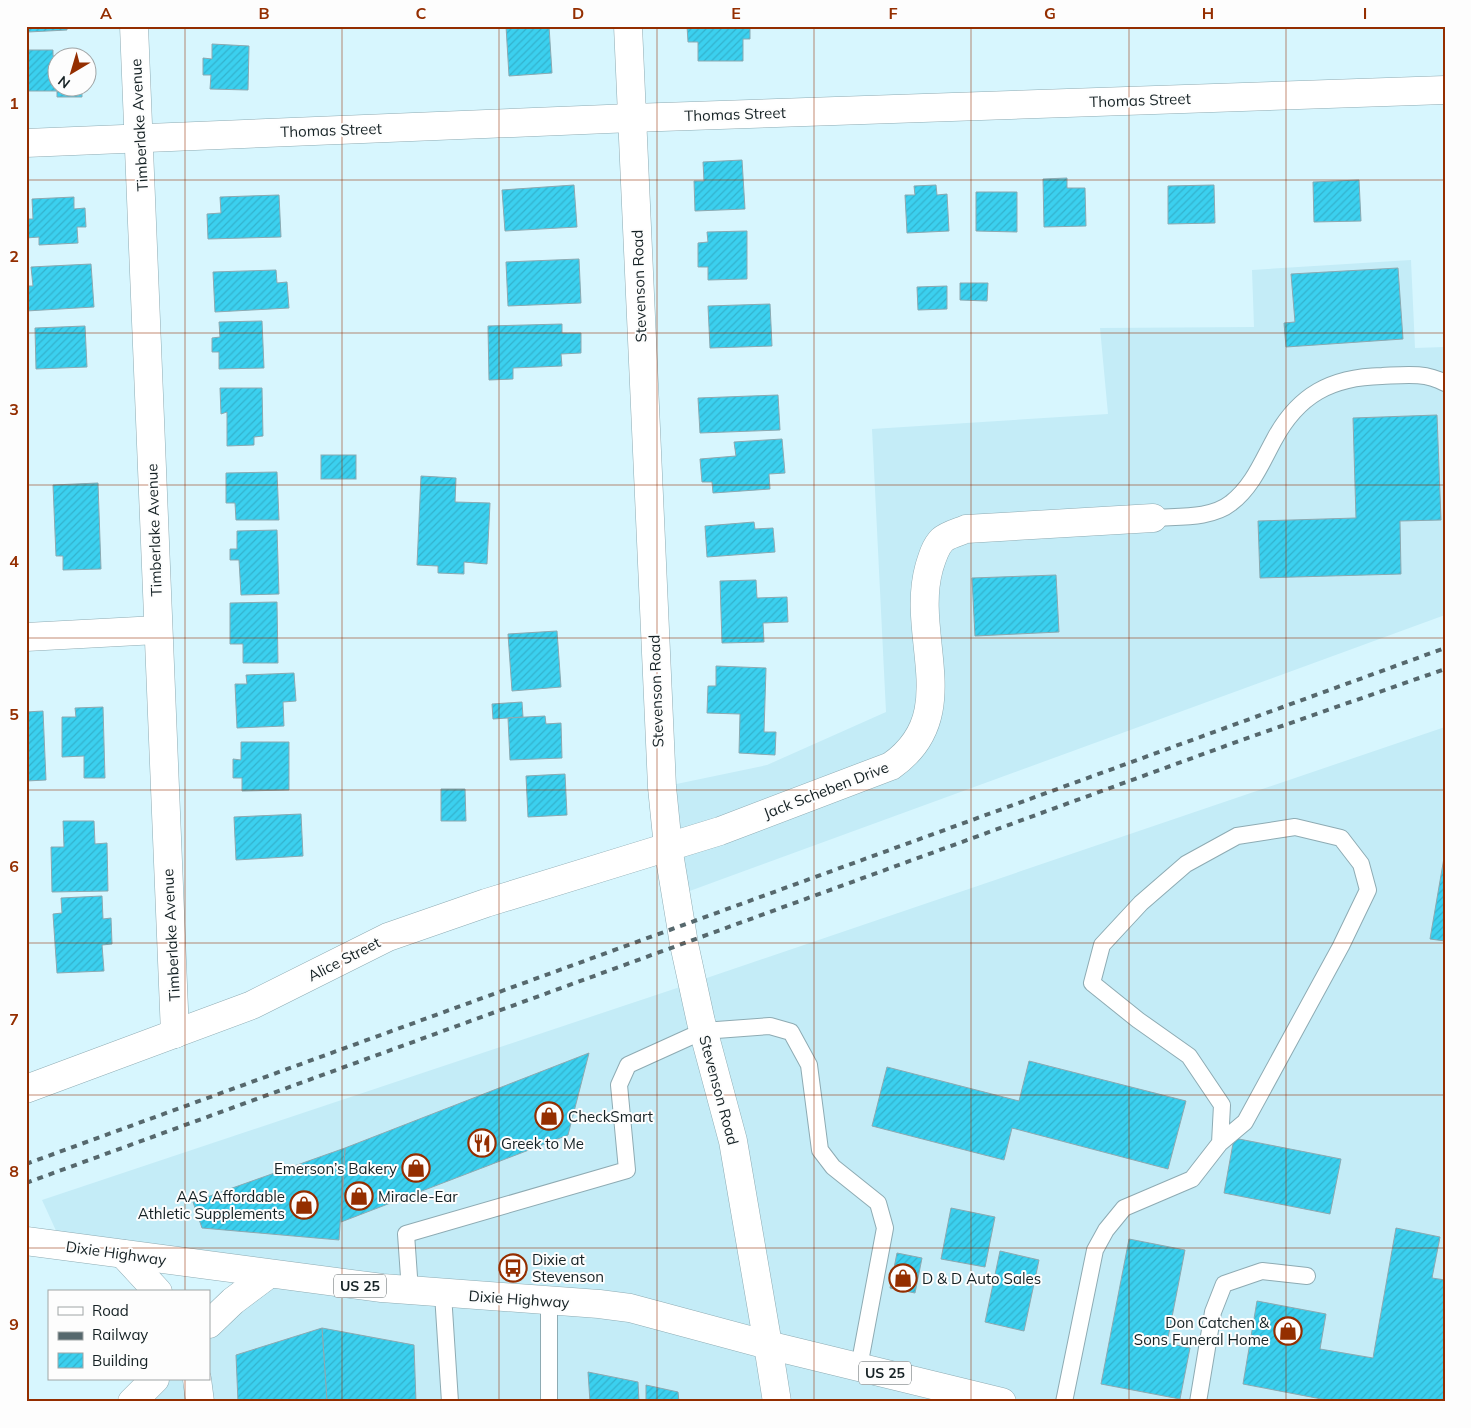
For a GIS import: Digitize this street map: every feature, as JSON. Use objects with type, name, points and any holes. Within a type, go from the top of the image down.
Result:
[{"type":"street","name":"Timberlake Avenue","points":[[134,26],[140,138],[157,630],[175,1034]]},
{"type":"street","name":"Stevenson Road","points":[[628,26],[660,762],[668,848],[684,944],[703,1031],[733,1140],[777,1402]]},
{"type":"street","name":"Thomas Street","points":[[26,143],[632,118],[1445,90]]},
{"type":"street","name":"Jack Scheben Drive","points":[[668,848],[720,831],[882,770],[908,754],[923,730],[930,709],[931,686],[925,583],[933,554],[942,540],[966,529],[1154,518]]},
{"type":"street","points":[[26,637],[157,630]]},
{"type":"street","name":"Alice Street","points":[[26,1089],[252,1005],[388,937],[486,903],[668,848]]},
{"type":"street","name":"Dixie Highway","points":[[26,1241],[410,1291],[630,1308],[768,1345],[1002,1402]]},
{"type":"street","points":[[123,1254],[156,1290]]},
{"type":"street","points":[[210,1323],[232,1302],[269,1274]]},
{"type":"street","points":[[132,1402],[154,1380]]},
{"type":"street","points":[[196,1380],[200,1402]]},
{"type":"lane","points":[[1154,518],[1199,515],[1215,512],[1231,504],[1259,472],[1274,438],[1304,398],[1322,388],[1356,377],[1433,376],[1445,383]]},
{"type":"lane","points":[[1064,1402],[1096,1250],[1106,1230],[1124,1208],[1192,1179],[1220,1143],[1245,1122],[1341,946],[1368,890],[1361,864],[1341,838],[1295,827],[1237,836],[1186,864],[1141,903],[1102,945],[1092,983],[1138,1020],[1189,1056],[1222,1105],[1220,1143]]},
{"type":"lane","points":[[410,1291],[406,1234],[626,1170],[619,1085],[628,1065],[703,1031],[770,1026],[791,1032],[809,1065],[820,1150],[833,1167],[878,1203],[886,1228],[859,1367]]},
{"type":"lane","points":[[1198,1402],[1213,1312],[1224,1284],[1262,1271],[1307,1276]]},
{"type":"lane","points":[[443,1294],[450,1402]]},
{"type":"lane","points":[[549,1301],[549,1402]]},
{"type":"shaded area","points":[[1411,260],[1415,348],[1445,347],[1445,615],[676,896],[662,787],[767,765],[886,712],[872,429],[1108,414],[1100,328],[1254,327],[1252,270]]},
{"type":"shaded area","points":[[1445,727],[1445,1402],[132,1402],[154,1380],[210,1380],[210,1323],[268,1275],[63,1246],[42,1200],[692,983]]},
{"type":"building","points":[[28,26],[67,26],[67,30],[28,32]]},
{"type":"building","points":[[506,26],[549,26],[552,73],[509,76]]},
{"type":"building","points":[[687,26],[750,26],[750,39],[743,39],[743,61],[698,61],[698,42],[688,42]]},
{"type":"building","points":[[212,44],[249,46],[248,90],[210,89],[211,75],[203,75],[203,58],[212,59]]},
{"type":"building","points":[[28,50],[48,50],[48,91],[26,91]]},
{"type":"building","points":[[742,160],[745,209],[695,211],[694,181],[704,181],[703,162]]},
{"type":"building","points":[[1067,178],[1067,188],[1085,188],[1086,226],[1044,227],[1043,179]]},
{"type":"building","points":[[1359,180],[1361,221],[1314,222],[1313,182]]},
{"type":"building","points":[[574,185],[577,227],[505,231],[502,190]]},
{"type":"building","points":[[936,185],[937,195],[947,194],[949,231],[907,233],[905,195],[915,195],[914,186]]},
{"type":"building","points":[[1214,185],[1215,223],[1168,224],[1168,186]]},
{"type":"building","points":[[976,192],[1017,192],[1017,232],[976,231]]},
{"type":"building","points":[[279,195],[281,237],[208,239],[207,214],[221,213],[220,197]]},
{"type":"building","points":[[74,197],[74,209],[85,208],[86,227],[77,227],[78,243],[39,245],[39,237],[26,238],[26,219],[33,219],[32,199]]},
{"type":"building","points":[[747,231],[747,279],[708,280],[708,267],[698,267],[698,243],[708,242],[707,232]]},
{"type":"building","points":[[579,259],[581,303],[508,306],[506,262]]},
{"type":"building","points":[[91,264],[94,307],[26,311],[26,286],[33,286],[31,267]]},
{"type":"building","points":[[1398,268],[1403,339],[1286,347],[1284,323],[1295,322],[1291,274]]},
{"type":"building","points":[[276,270],[277,283],[287,282],[289,308],[215,312],[213,272]]},
{"type":"building","points":[[960,283],[988,283],[987,301],[960,300]]},
{"type":"building","points":[[947,286],[947,309],[918,310],[917,287]]},
{"type":"building","points":[[770,304],[772,346],[710,348],[708,306]]},
{"type":"building","points":[[262,321],[264,368],[219,369],[219,352],[212,352],[212,338],[220,337],[219,322]]},
{"type":"building","points":[[562,324],[562,333],[581,333],[581,353],[561,354],[562,366],[513,368],[513,379],[489,380],[488,326]]},
{"type":"building","points":[[85,326],[87,367],[36,369],[35,328]]},
{"type":"building","points":[[220,388],[262,388],[263,436],[254,437],[254,445],[227,446],[227,412],[221,414]]},
{"type":"building","points":[[778,395],[780,430],[700,433],[698,398]]},
{"type":"building","points":[[1437,415],[1441,520],[1400,521],[1401,574],[1260,578],[1258,521],[1356,518],[1353,418]]},
{"type":"building","points":[[782,439],[785,473],[769,474],[770,489],[713,493],[712,482],[702,482],[700,459],[736,456],[734,442]]},
{"type":"building","points":[[321,455],[356,455],[356,479],[321,479]]},
{"type":"building","points":[[277,472],[279,520],[236,520],[235,503],[226,503],[226,473]]},
{"type":"building","points":[[421,476],[456,478],[455,502],[490,503],[487,564],[464,562],[464,574],[438,573],[438,566],[417,565]]},
{"type":"building","points":[[98,483],[101,569],[63,570],[63,556],[56,556],[53,485]]},
{"type":"building","points":[[754,522],[755,529],[773,528],[775,552],[707,557],[705,526]]},
{"type":"building","points":[[277,530],[279,594],[241,595],[239,560],[230,560],[230,549],[237,549],[237,531]]},
{"type":"building","points":[[1056,575],[1059,632],[975,636],[972,578]]},
{"type":"building","points":[[756,580],[757,598],[787,597],[788,622],[763,623],[764,642],[722,643],[720,581]]},
{"type":"building","points":[[277,602],[278,663],[243,663],[243,644],[230,644],[230,603]]},
{"type":"building","points":[[557,631],[561,687],[512,691],[508,634]]},
{"type":"building","points":[[716,666],[766,668],[764,732],[776,732],[775,755],[739,753],[740,714],[707,713],[708,686],[716,686]]},
{"type":"building","points":[[294,673],[296,701],[283,702],[284,726],[237,728],[235,684],[247,684],[246,675]]},
{"type":"building","points":[[522,702],[523,717],[493,719],[492,704]]},
{"type":"building","points":[[103,707],[105,778],[84,778],[84,756],[62,757],[62,717],[76,717],[75,708]]},
{"type":"building","points":[[43,711],[46,780],[26,781],[26,712]]},
{"type":"building","points":[[545,716],[546,724],[561,723],[562,758],[510,760],[508,718]]},
{"type":"building","points":[[241,742],[289,742],[289,790],[242,791],[242,778],[233,778],[233,759],[241,760]]},
{"type":"building","points":[[565,774],[567,815],[528,817],[526,776]]},
{"type":"building","points":[[441,789],[465,789],[466,821],[441,821]]},
{"type":"building","points":[[301,814],[303,856],[236,860],[234,817]]},
{"type":"building","points":[[63,821],[94,821],[95,844],[107,843],[108,891],[52,892],[51,847],[64,847]]},
{"type":"building","points":[[1445,852],[1445,941],[1430,939]]},
{"type":"building","points":[[102,896],[103,919],[111,918],[112,944],[102,945],[104,971],[57,973],[53,914],[62,913],[61,898]]},
{"type":"building","points":[[589,1053],[568,1135],[341,1222],[345,1148]]},
{"type":"building","points":[[1029,1061],[1186,1101],[1168,1169],[1012,1128],[1004,1160],[872,1126],[887,1067],[1019,1101]]},
{"type":"building","points":[[1234,1138],[1341,1159],[1330,1214],[1224,1193]]},
{"type":"building","points":[[345,1148],[339,1240],[202,1228],[193,1202]]},
{"type":"building","points":[[951,1208],[995,1217],[985,1267],[941,1259]]},
{"type":"building","name":"Don Catchen & Sons Funeral Home","points":[[1396,1228],[1440,1237],[1432,1278],[1445,1280],[1445,1402],[1337,1402],[1243,1384],[1257,1301],[1326,1314],[1320,1349],[1373,1358]]},
{"type":"building","points":[[1129,1239],[1185,1250],[1167,1343],[1190,1348],[1180,1399],[1101,1384]]},
{"type":"building","points":[[1000,1251],[1039,1260],[1024,1331],[985,1322]]},
{"type":"building","points":[[897,1253],[922,1258],[915,1293],[890,1288]]},
{"type":"building","points":[[322,1328],[414,1345],[416,1402],[327,1402]]},
{"type":"building","points":[[322,1328],[327,1402],[238,1402],[236,1355]]},
{"type":"building","points":[[588,1372],[638,1382],[639,1402],[590,1402]]},
{"type":"building","points":[[646,1385],[678,1392],[679,1402],[646,1402]]},
{"type":"railway","points":[[26,1164],[1445,648]]},
{"type":"railway","points":[[26,1183],[1239,741],[1445,669]]},
{"type":"place","name":"CheckSmart","points":[[549,1116]]},
{"type":"place","name":"Greek to Me","points":[[482,1143]]},
{"type":"place","name":"Emerson’s Bakery","points":[[416,1168]]},
{"type":"place","name":"Miracle-Ear","points":[[359,1196]]},
{"type":"place","name":"AAS Affordable Athletic Supplements","points":[[304,1205]]},
{"type":"place","name":"Dixie at Stevenson","points":[[513,1268]]},
{"type":"place","name":"D & D Auto Sales","points":[[903,1278]]},
{"type":"place","name":"Don Catchen & Sons Funeral Home","points":[[1288,1331]]}]
